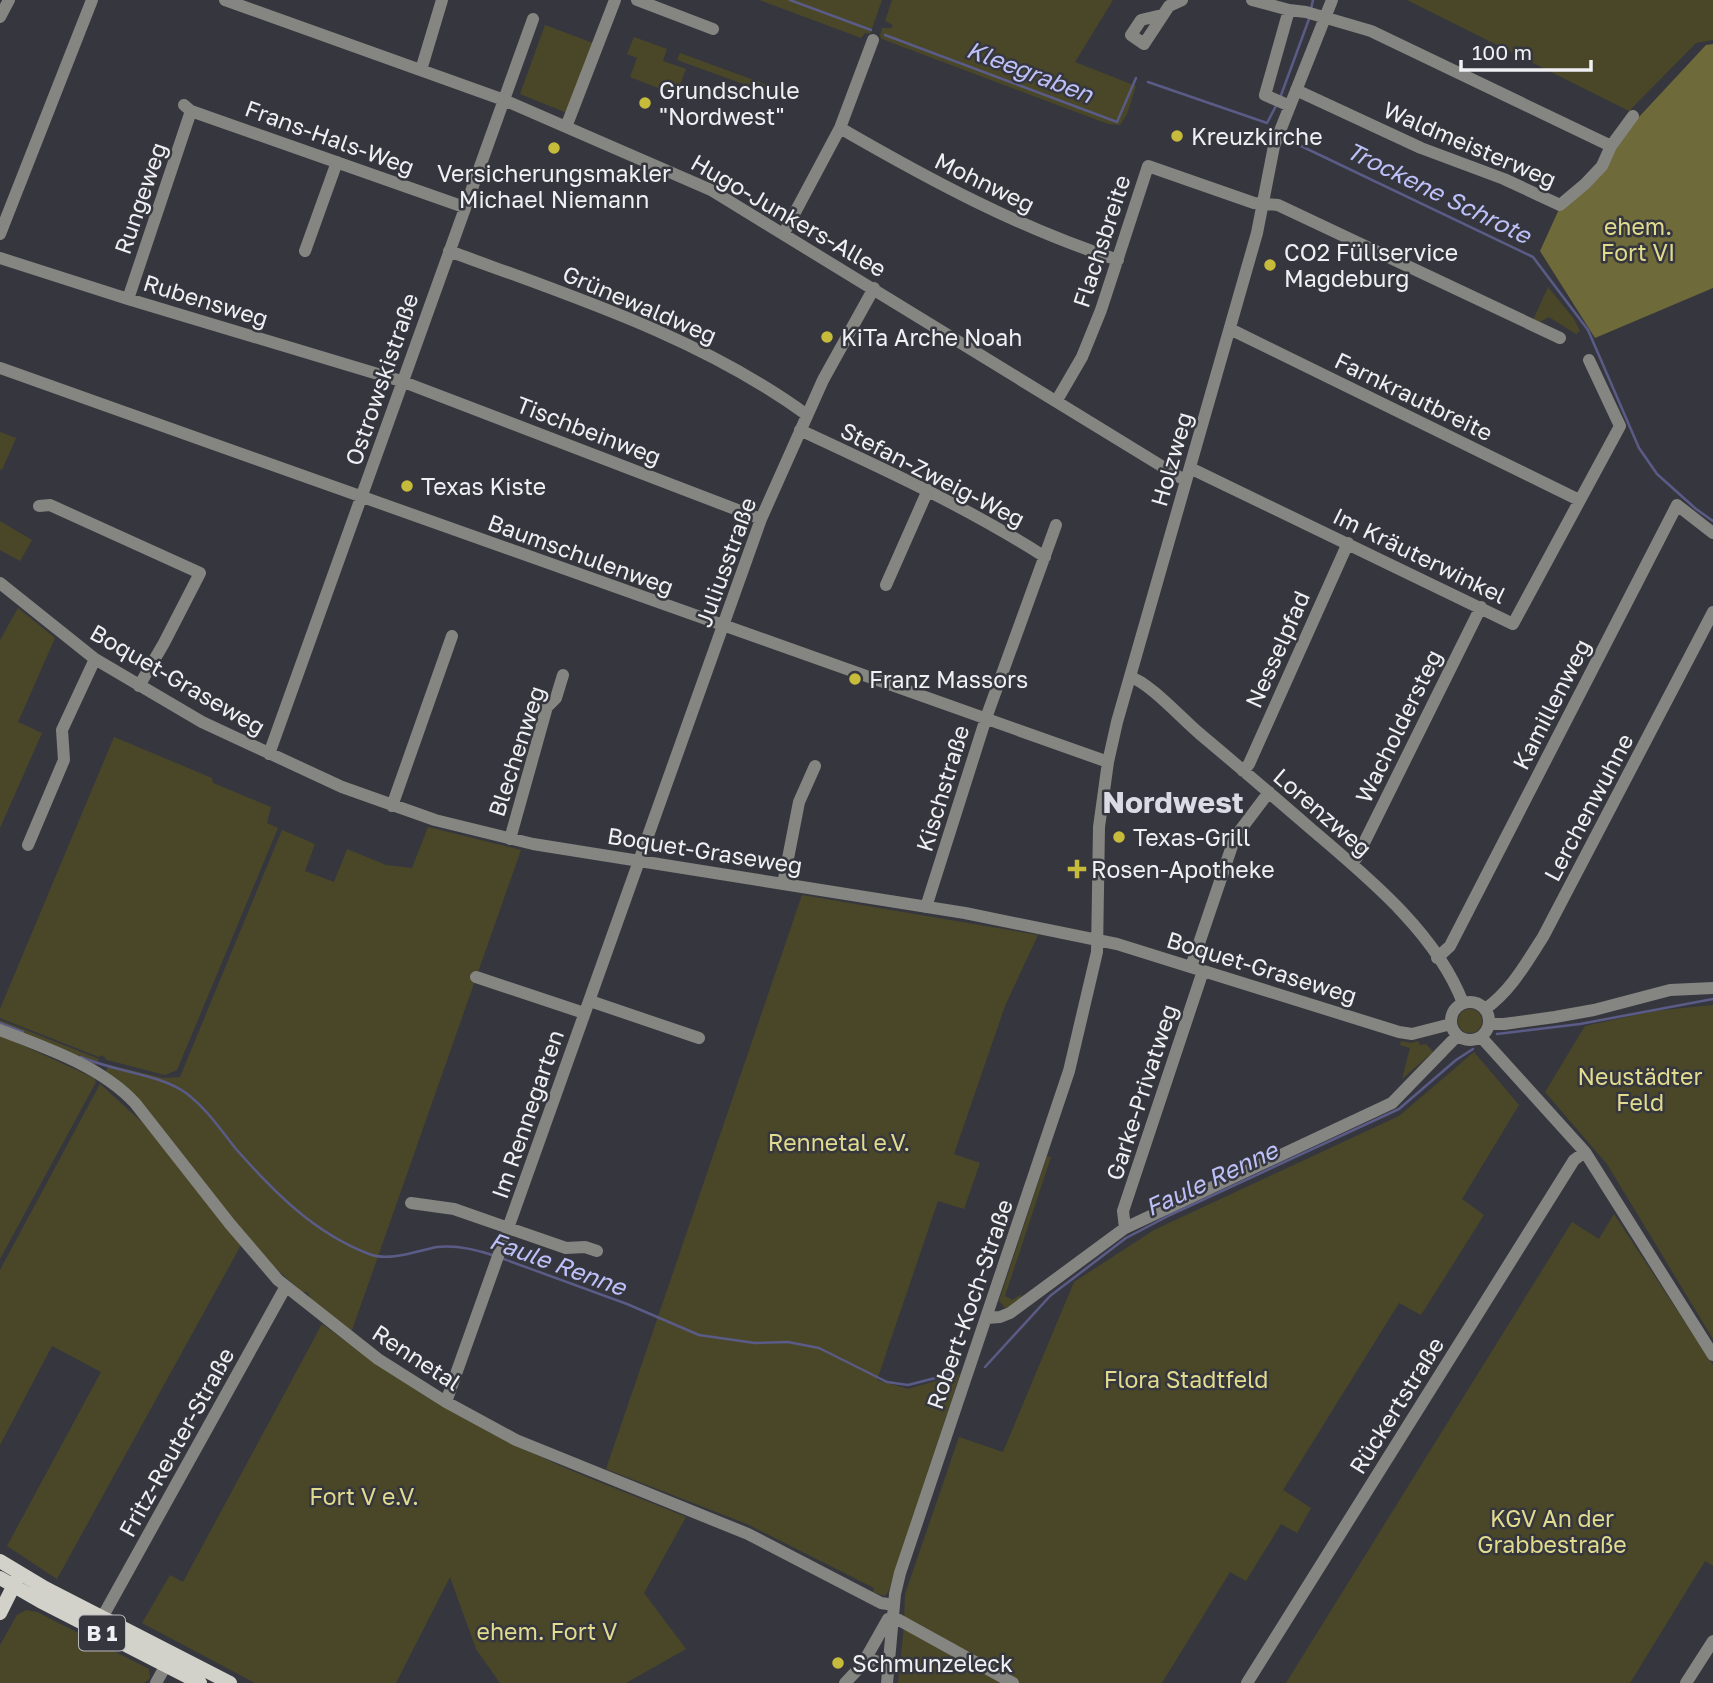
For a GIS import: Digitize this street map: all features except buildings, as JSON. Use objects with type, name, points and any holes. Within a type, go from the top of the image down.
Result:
[{"type":"main road","name":"B 1","points":[[0,1561],[230,1683]]},
{"type":"main road","points":[[0,1613],[5,1585],[18,1572]]},
{"type":"main road","name":"B 1","points":[[5,1585],[200,1683]]},
{"type":"street","points":[[0,17],[9,0]]},
{"type":"street","points":[[1,229],[92,0]]},
{"type":"street","name":"Hugo-Junkers-Allee","points":[[225,0],[504,100],[711,190],[1057,400],[1188,475]]},
{"type":"street","points":[[421,71],[442,0]]},
{"type":"street","points":[[566,127],[615,0]]},
{"type":"street","points":[[637,0],[713,29]]},
{"type":"street","points":[[1162,15],[1169,6],[1182,0]]},
{"type":"street","points":[[1252,0],[1377,34],[1611,146]]},
{"type":"street","name":"Holzweg","points":[[1098,939],[1099,827],[1108,762],[1263,205],[1281,102],[1296,90],[1315,15],[1332,0]]},
{"type":"street","points":[[1281,102],[1265,95],[1289,10]]},
{"type":"street","name":"Ostrowskistraße","points":[[269,754],[401,380],[533,19]]},
{"type":"street","points":[[783,233],[840,128],[873,40]]},
{"type":"street","name":"Waldmeisterweg","points":[[1296,90],[1422,148],[1504,179],[1560,205],[1586,184],[1602,166],[1611,146],[1633,116]]},
{"type":"street","name":"Frans-Hals-Weg","points":[[188,108],[464,207]]},
{"type":"street","name":"Rungeweg","points":[[128,299],[188,108]]},
{"type":"street","name":"Mohnweg","points":[[840,128],[986,208],[1071,244],[1118,260]]},
{"type":"street","points":[[305,251],[337,162]]},
{"type":"street","name":"Flachsbreite","points":[[1057,400],[1082,357],[1118,260],[1148,166],[1263,205]]},
{"type":"street","points":[[1263,205],[1278,205],[1560,338]]},
{"type":"street","name":"Grünewaldweg","points":[[449,251],[590,303],[732,366],[768,387],[807,415]]},
{"type":"street","name":"Rubensweg","points":[[0,258],[401,380]]},
{"type":"street","name":"Juliusstraße","points":[[639,862],[761,519],[823,380],[874,288]]},
{"type":"street","name":"Farnkrautbreite","points":[[1230,329],[1579,500]]},
{"type":"street","name":"Im Kräuterwinkel","points":[[1188,475],[1348,543],[1513,624],[1620,426],[1588,360]]},
{"type":"street","name":"Baumschulenweg","points":[[0,369],[1108,762]]},
{"type":"street","name":"Tischbeinweg","points":[[401,380],[761,519]]},
{"type":"street","name":"Stefan-Zweig-Weg","points":[[800,430],[928,490],[993,524],[1045,557]]},
{"type":"street","points":[[886,585],[928,490]]},
{"type":"street","points":[[39,506],[50,505],[200,573],[139,686]]},
{"type":"street","name":"Kamillenweg","points":[[1437,958],[1450,946],[1677,505],[1713,533]]},
{"type":"street","name":"Kischstraße","points":[[926,907],[986,718],[1056,525]]},
{"type":"street","name":"Nesselpfad","points":[[1243,771],[1249,764],[1348,543]]},
{"type":"street","name":"Boquet-Graseweg","points":[[0,583],[95,659],[202,722],[269,754],[392,806],[435,820],[510,839],[926,907],[1098,939],[1399,1032],[1412,1034],[1451,1024]]},
{"type":"street","name":"Wacholdersteg","points":[[1352,863],[1481,607]]},
{"type":"street","name":"Lerchenwuhne","points":[[1485,1010],[1513,983],[1543,937],[1713,612]]},
{"type":"street","points":[[392,806],[452,636]]},
{"type":"street","points":[[28,845],[64,760],[62,730],[95,659]]},
{"type":"street","name":"Blechenweg","points":[[510,839],[547,707],[556,698],[563,675]]},
{"type":"street","name":"Lorenzweg","points":[[1130,677],[1143,682],[1352,863],[1408,919],[1453,982],[1463,1003]]},
{"type":"street","points":[[783,884],[799,802],[815,766]]},
{"type":"street","name":"Garke-Privatweg","points":[[1125,1228],[1123,1212],[1235,837],[1269,792]]},
{"type":"street","name":"Im Rennegarten","points":[[446,1402],[639,862]]},
{"type":"street","name":"Robert-Koch-Straße","points":[[888,1678],[894,1605],[900,1573],[1069,1071],[1090,987],[1098,939]]},
{"type":"street","name":"Im Rennegarten","points":[[476,977],[699,1038]]},
{"type":"street","points":[[1489,1024],[1594,1010],[1670,990],[1713,989]]},
{"type":"street","points":[[1463,1003],[1475,1003],[1485,1010],[1489,1024],[1480,1037],[1469,1041],[1457,1036],[1451,1024],[1453,1011],[1463,1003]]},
{"type":"street","name":"Rennetal","points":[[0,1030],[82,1066],[123,1090],[285,1288],[378,1359],[446,1402],[532,1447],[748,1534],[881,1603],[894,1605]]},
{"type":"street","points":[[987,1318],[1010,1313],[1125,1228],[1392,1102],[1457,1036]]},
{"type":"street","points":[[1480,1037],[1585,1152],[1713,1355]]},
{"type":"street","name":"Rückertstraße","points":[[1247,1683],[1574,1160],[1585,1152]]},
{"type":"street","name":"Im Rennegarten","points":[[411,1203],[454,1209],[566,1248],[585,1247],[597,1251]]},
{"type":"street","name":"Fritz-Reuter-Straße","points":[[103,1616],[285,1288]]},
{"type":"street","points":[[845,1683],[862,1665],[888,1619],[893,1619],[1013,1683]]},
{"type":"street","points":[[1686,1683],[1713,1640]]},
{"type":"street","points":[[862,1665],[877,1661],[888,1678]]},
{"type":"street","points":[[156,1683],[166,1665]]},
{"type":"green space","points":[[759,0],[882,0],[870,34],[865,33],[861,38]]},
{"type":"green space","points":[[892,0],[1113,0],[1075,62],[1136,86],[1127,114],[1120,125],[1108,124],[882,39],[882,28],[891,28],[893,25],[885,21]]},
{"type":"green space","points":[[1407,0],[1713,0],[1713,40],[1696,43],[1629,111]]},
{"type":"green space","points":[[545,25],[593,43],[567,113],[520,94]]},
{"type":"green space","points":[[634,37],[667,49],[663,61],[686,69],[676,95],[630,77],[637,58],[627,54]]},
{"type":"green space","name":"ehem. Fort VI","points":[[1713,44],[1713,288],[1595,338],[1540,251],[1560,207],[1706,45]]},
{"type":"green space","points":[[680,53],[770,86],[768,93],[677,60]]},
{"type":"green space","points":[[1548,287],[1574,319],[1580,331],[1576,334],[1549,317],[1538,323],[1533,320]]},
{"type":"green space","points":[[0,432],[16,438],[2,470],[0,469]]},
{"type":"green space","points":[[0,521],[32,540],[20,561],[0,550]]},
{"type":"green space","points":[[18,608],[55,638],[18,722],[42,733],[0,828],[0,640]]},
{"type":"green space","points":[[114,737],[212,778],[213,783],[271,807],[267,823],[278,828],[177,1070],[165,1075],[107,1060],[102,1055],[99,1057],[0,1018],[0,1009]]},
{"type":"green space","points":[[428,827],[521,850],[351,1333],[313,1302],[307,1292],[302,1292],[272,1265],[143,1104],[105,1073],[109,1065],[164,1078],[180,1077],[282,830],[315,844],[305,871],[334,882],[347,849],[386,865],[412,868]]},
{"type":"green space","name":"Rennetal e.V.","points":[[802,895],[1038,935],[1005,1006],[954,1154],[980,1163],[964,1209],[938,1201],[877,1380],[908,1389],[960,1374],[885,1596],[747,1524],[606,1469]]},
{"type":"green space","name":"Neustädter Feld","points":[[1713,1005],[1713,1339],[1607,1164],[1545,1092],[1585,1026],[1654,1011]]},
{"type":"green space","points":[[1470,1009],[1479,1012],[1482,1021],[1479,1030],[1470,1033],[1461,1030],[1458,1021],[1461,1012]]},
{"type":"green space","points":[[0,1020],[99,1059],[94,1069],[0,1026]]},
{"type":"green space","points":[[0,1035],[94,1078],[96,1082],[0,1259]]},
{"type":"green space","points":[[1401,1041],[1418,1041],[1420,1045],[1426,1044],[1433,1052],[1402,1079],[1410,1048],[1400,1045]]},
{"type":"green space","name":"Flora Stadtfeld","points":[[1474,1052],[1519,1105],[1462,1199],[1484,1215],[1421,1315],[1399,1303],[1283,1490],[1311,1508],[1297,1533],[1281,1524],[1246,1581],[1230,1572],[1162,1683],[1019,1683],[904,1620],[905,1594],[959,1437],[1003,1452],[1074,1282],[1154,1230],[1399,1116]]},
{"type":"green space","points":[[100,1084],[144,1124],[241,1245],[57,1579],[7,1546],[101,1372],[52,1346],[0,1445],[0,1270]]},
{"type":"green space","points":[[1047,1156],[1051,1157],[1005,1296],[1012,1300],[1022,1294],[1020,1301],[1006,1309],[999,1301]]},
{"type":"green space","name":"KGV An der Grabbestraße","points":[[1614,1214],[1713,1365],[1713,1566],[1705,1561],[1630,1683],[1286,1683],[1572,1222],[1599,1239]]},
{"type":"green space","name":"Fort V e.V.","points":[[322,1324],[373,1361],[480,1427],[555,1463],[686,1517],[644,1593],[686,1649],[626,1683],[500,1683],[476,1649],[450,1577],[396,1683],[255,1683],[142,1623],[170,1575],[183,1582]]},
{"type":"green space","points":[[26,1610],[37,1612],[149,1669],[150,1678],[144,1683],[0,1683],[0,1645],[17,1615]]},
{"type":"green space","points":[[904,1627],[1005,1683],[898,1683]]},
{"type":"waterway","name":"Kleegraben","points":[[790,0],[871,30]]},
{"type":"waterway","name":"Trockene Schrote","points":[[1311,9],[1313,0]]},
{"type":"waterway","name":"Trockene Schrote","points":[[1280,98],[1309,19]]},
{"type":"waterway","name":"Kleegraben","points":[[885,35],[1117,122],[1136,78]]},
{"type":"waterway","name":"Kleegraben","points":[[1148,82],[1267,123],[1277,104]]},
{"type":"waterway","name":"Trockene Schrote","points":[[1301,146],[1533,257],[1588,330],[1639,448],[1657,474],[1713,521]]},
{"type":"waterway","name":"Faule Renne","points":[[1497,1034],[1580,1024],[1713,999]]},
{"type":"waterway","name":"Faule Renne","points":[[0,1023],[23,1032]]},
{"type":"waterway","name":"Faule Renne","points":[[985,1367],[1050,1296],[1126,1238],[1399,1109],[1456,1060],[1473,1049]]},
{"type":"waterway","name":"Faule Renne","points":[[81,1057],[163,1081],[186,1093],[207,1112],[236,1149],[280,1196],[313,1223],[349,1245],[369,1254],[386,1257],[437,1247],[466,1248],[495,1256]]},
{"type":"waterway","name":"Faule Renne","points":[[501,1258],[627,1304],[699,1335],[755,1343],[788,1342],[819,1348],[887,1382],[908,1385],[955,1373]]},
{"type":"place","name":"Grundschule \"Nordwest\"","points":[[645,103]]},
{"type":"place","name":"Kreuzkirche","points":[[1177,136]]},
{"type":"place","name":"Versicherungsmakler Michael Niemann","points":[[554,148]]},
{"type":"place","name":"CO2 Füllservice Magdeburg","points":[[1270,265]]},
{"type":"place","name":"KiTa Arche Noah","points":[[827,337]]},
{"type":"place","name":"Texas Kiste","points":[[407,486]]},
{"type":"place","name":"Franz Massors","points":[[855,679]]},
{"type":"place","name":"Texas-Grill","points":[[1119,837]]},
{"type":"place","name":"Rosen-Apotheke","points":[[1077,869]]},
{"type":"place","name":"Schmunzeleck","points":[[838,1663]]},
{"type":"district","name":"Nordwest","points":[[1173,802]]},
{"type":"park label","name":"ehem. Fort V","points":[[547,1631]]}]
